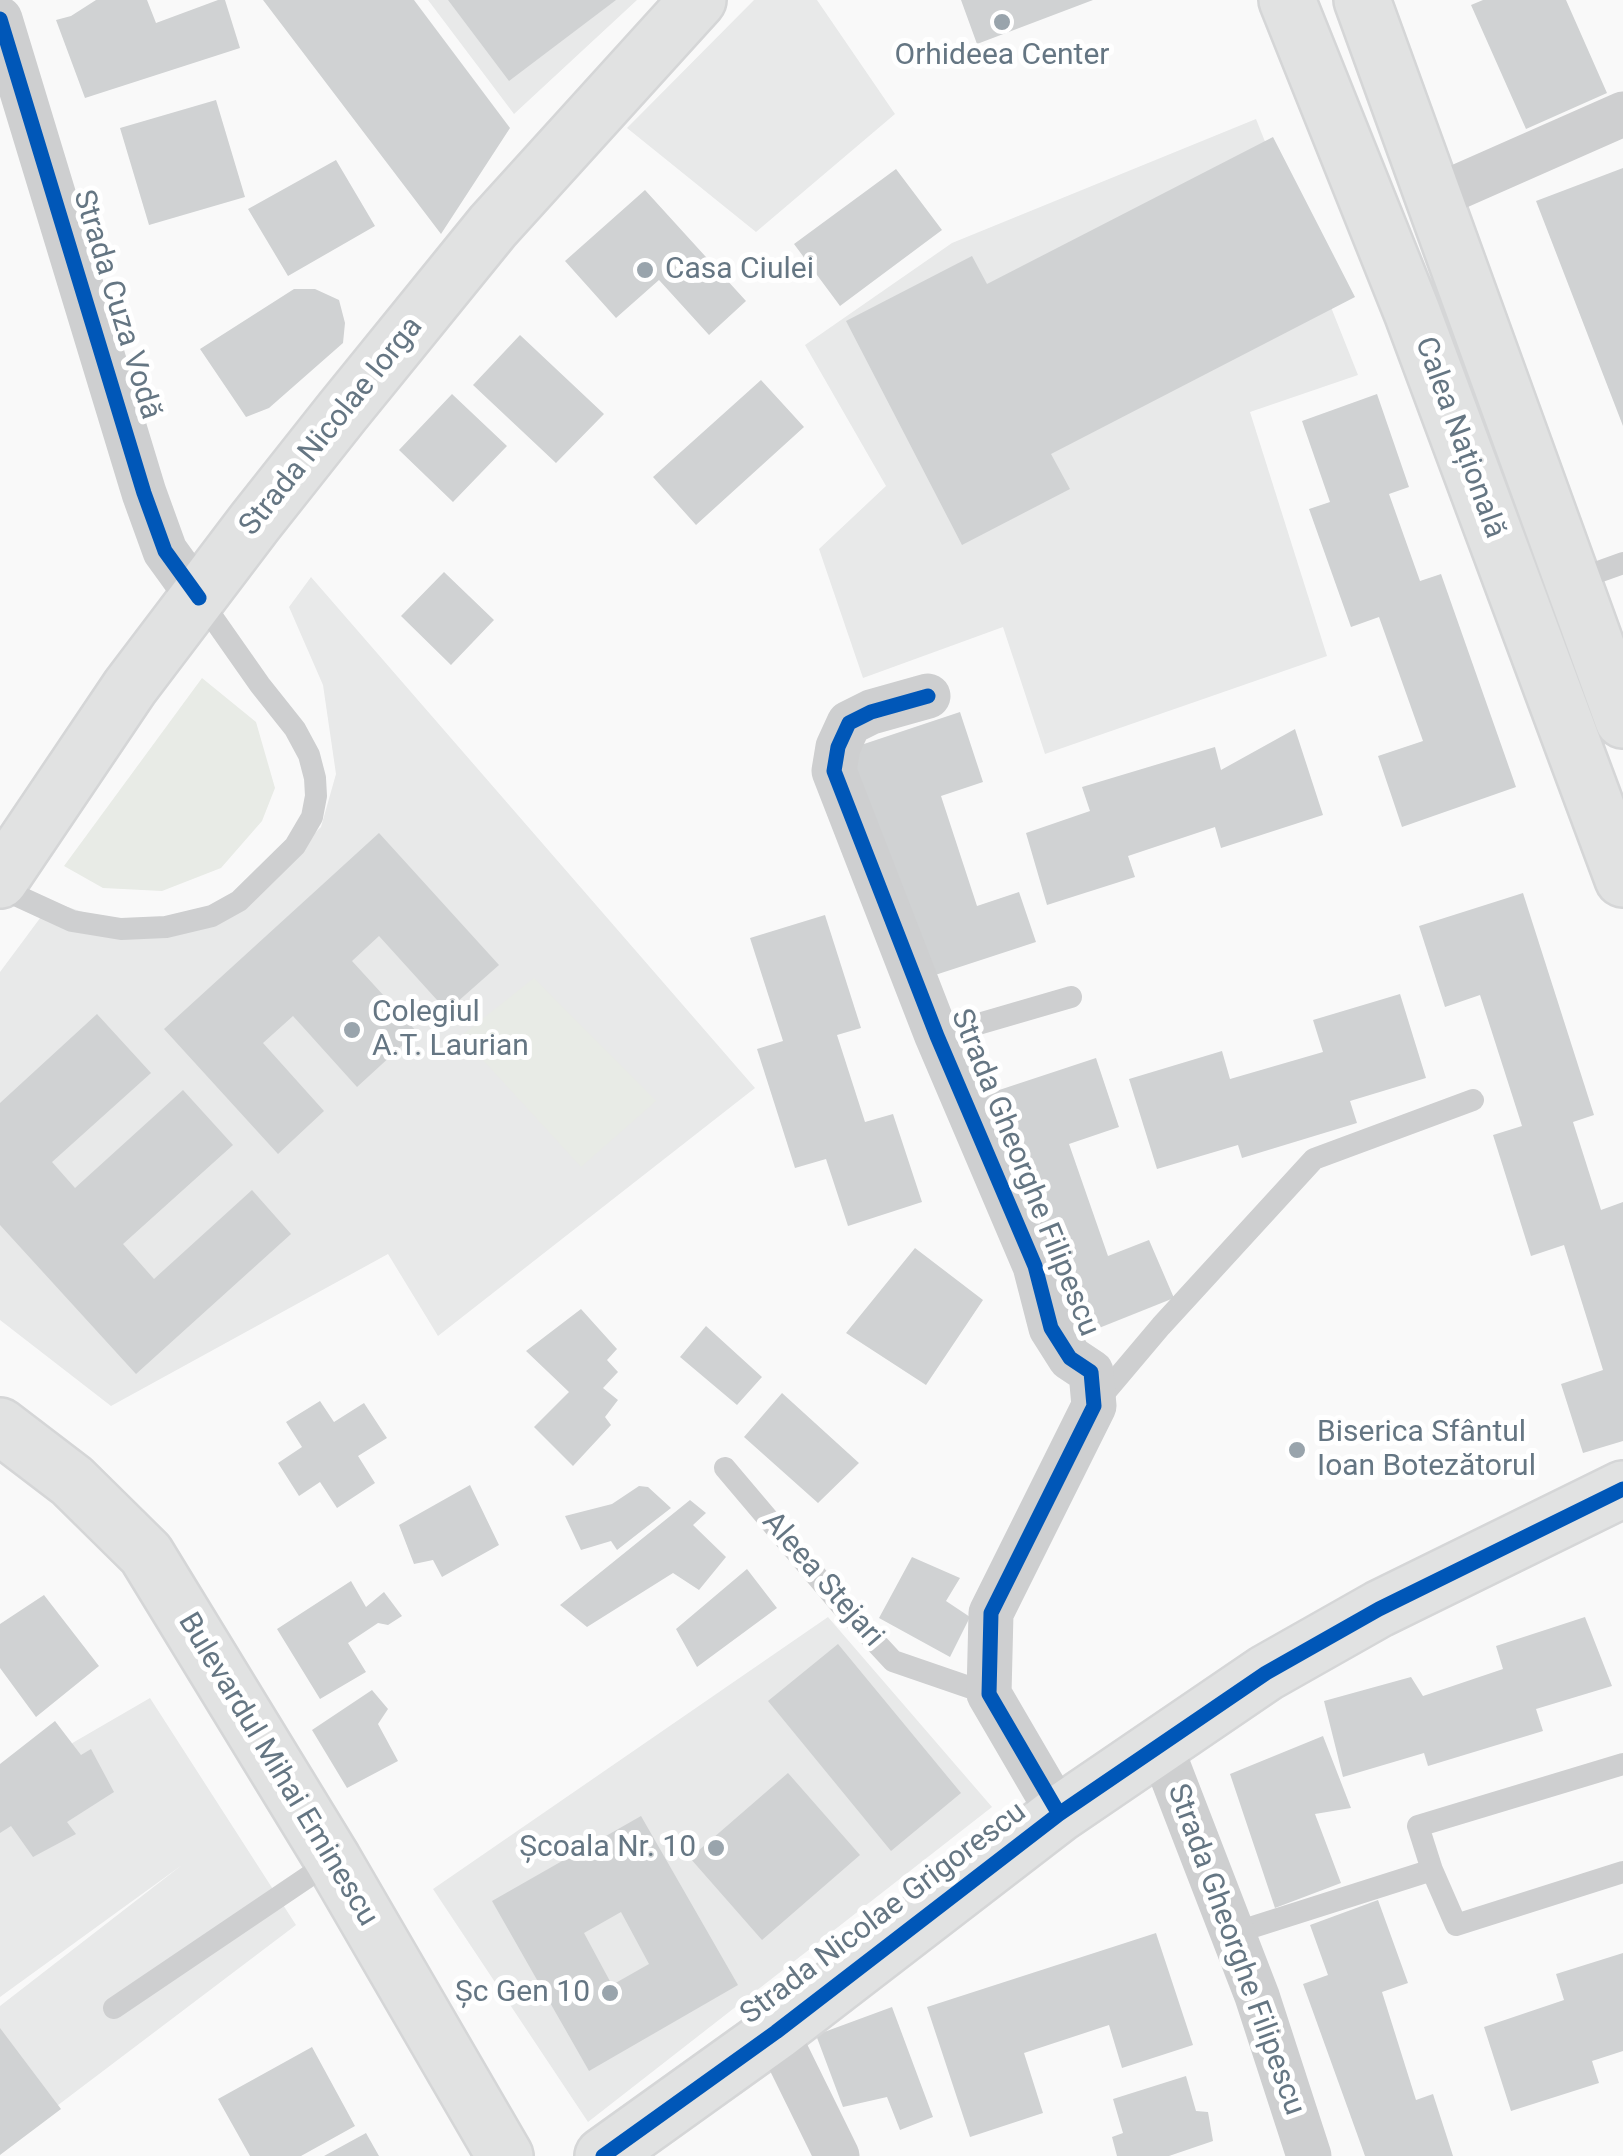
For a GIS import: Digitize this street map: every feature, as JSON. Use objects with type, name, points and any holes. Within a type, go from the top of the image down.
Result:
[{"type":"main road","name":"Strada Nicolae Iorga","points":[[0,884],[130,688],[267,507],[493,226],[698,0]]},
{"type":"main road","name":"Calea Națională","points":[[1287,0],[1412,312],[1623,879]]},
{"type":"main road","name":"Calea Națională","points":[[1362,0],[1435,197],[1598,572],[1623,720]]},
{"type":"main road","name":"Bulevardul Mihai Eminescu","points":[[0,1426],[72,1481],[146,1554],[333,1860],[505,2156]]},
{"type":"main road","name":"Strada Nicolae Grigorescu","points":[[603,2156],[776,2032],[1059,1814],[1266,1673],[1379,1609],[1623,1489]]},
{"type":"street","name":"Strada Cuza Vodă","points":[[0,19],[144,493],[164,551],[199,598]]},
{"type":"street","points":[[1435,197],[1623,114]]},
{"type":"street","name":"Strada Gheorghe Filipescu","points":[[928,696],[871,712],[848,723],[838,746],[834,772],[937,1036],[1035,1266],[1052,1328],[1070,1358],[1091,1372],[1094,1406]]},
{"type":"street","points":[[1059,1814],[990,1694],[991,1614],[1094,1406]]},
{"type":"street","name":"Strada Gheorghe Filipescu","points":[[1160,1745],[1257,1996],[1308,2156]]},
{"type":"street","points":[[776,2032],[837,2156]]},
{"type":"lane","points":[[0,884],[72,921],[121,929],[166,927],[212,916],[240,901],[295,846],[312,817],[316,796],[310,755],[199,598]]},
{"type":"lane","points":[[937,1036],[1072,998]]},
{"type":"lane","points":[[1094,1406],[1161,1326],[1314,1159],[1473,1100]]},
{"type":"lane","name":"Aleea Stejari","points":[[725,1468],[893,1661],[990,1694]]},
{"type":"lane","points":[[1623,1764],[1418,1826],[1456,1925],[1623,1872]]},
{"type":"lane","points":[[114,2008],[333,1860]]},
{"type":"lane","points":[[1234,1933],[1432,1870]]},
{"type":"shaded area","points":[[428,0],[637,0],[514,114]]},
{"type":"shaded area","points":[[754,0],[817,0],[895,114],[756,232],[627,128]]},
{"type":"shaded area","points":[[1256,119],[1358,375],[1250,412],[1327,656],[1045,754],[1003,627],[863,678],[819,549],[886,486],[805,345],[952,243]]},
{"type":"shaded area","name":"Colegiul A.T. Laurian","points":[[311,577],[755,1088],[438,1336],[388,1254],[111,1406],[0,1320],[0,972],[52,902],[120,924],[205,915],[274,873],[321,827],[336,774],[323,685],[289,607]]},
{"type":"shaded area","points":[[202,678],[256,722],[275,788],[262,821],[221,868],[162,891],[103,888],[64,866]]},
{"type":"shaded area","points":[[534,978],[656,1101],[581,1167],[461,1036]]},
{"type":"shaded area","name":"Școala Nr. 10","points":[[828,1617],[992,1807],[588,2122],[433,1889]]},
{"type":"shaded area","points":[[150,1698],[296,1925],[0,2149],[0,2006],[182,1865],[0,1997],[0,1785]]},
{"type":"building","points":[[96,0],[147,0],[156,23],[225,0],[240,48],[85,98],[56,20],[71,16]]},
{"type":"building","points":[[263,0],[414,0],[510,128],[441,234]]},
{"type":"building","points":[[448,0],[616,0],[509,81]]},
{"type":"building","name":"Orhideea Center","points":[[961,0],[1093,0],[977,44]]},
{"type":"building","points":[[1483,0],[1566,0],[1607,93],[1526,129],[1471,5]]},
{"type":"building","points":[[216,100],[245,197],[149,225],[120,128]]},
{"type":"building","points":[[1273,137],[1355,297],[1051,454],[1070,489],[962,545],[846,321],[972,256],[987,284]]},
{"type":"building","points":[[336,160],[375,226],[288,276],[248,209]]},
{"type":"building","points":[[1623,168],[1623,426],[1536,201]]},
{"type":"building","points":[[896,169],[942,230],[840,306],[794,244]]},
{"type":"building","name":"Casa Ciulei","points":[[645,190],[746,301],[709,335],[659,280],[616,318],[565,261]]},
{"type":"building","points":[[294,289],[315,289],[339,300],[345,323],[343,343],[269,408],[246,417],[200,349]]},
{"type":"building","points":[[520,335],[604,414],[556,463],[473,385]]},
{"type":"building","points":[[761,380],[804,427],[696,525],[653,477]]},
{"type":"building","points":[[452,394],[507,446],[453,502],[399,450]]},
{"type":"building","points":[[1377,394],[1409,487],[1389,494],[1420,581],[1441,574],[1516,787],[1402,827],[1378,756],[1423,741],[1379,617],[1351,627],[1309,509],[1330,502],[1302,421]]},
{"type":"building","points":[[444,572],[494,620],[451,665],[401,616]]},
{"type":"building","points":[[960,712],[983,782],[941,796],[977,906],[1019,892],[1036,942],[926,978],[849,749]]},
{"type":"building","points":[[1295,729],[1323,815],[1221,848],[1215,827],[1128,856],[1135,877],[1047,905],[1026,833],[1090,811],[1082,787],[1215,747],[1221,770]]},
{"type":"building","points":[[379,833],[499,965],[447,1011],[379,936],[352,961],[417,1032],[357,1087],[293,1016],[263,1043],[324,1111],[278,1154],[164,1029]]},
{"type":"building","points":[[1523,893],[1594,1115],[1573,1122],[1601,1210],[1623,1202],[1623,1441],[1583,1453],[1561,1384],[1603,1370],[1564,1245],[1531,1256],[1493,1135],[1522,1126],[1480,995],[1445,1007],[1419,926]]},
{"type":"building","points":[[825,915],[861,1028],[837,1035],[865,1122],[893,1114],[922,1202],[848,1226],[826,1159],[795,1168],[757,1049],[783,1041],[750,938]]},
{"type":"building","points":[[1400,994],[1426,1078],[1350,1101],[1357,1123],[1242,1158],[1238,1145],[1157,1169],[1129,1079],[1222,1051],[1230,1079],[1323,1052],[1313,1020]]},
{"type":"building","points":[[97,1014],[151,1073],[52,1162],[75,1188],[183,1090],[233,1145],[123,1244],[154,1279],[252,1190],[291,1234],[136,1374],[0,1225],[0,1103]]},
{"type":"building","points":[[1096,1058],[1119,1127],[1069,1144],[1108,1256],[1149,1240],[1174,1298],[1064,1342],[981,1096]]},
{"type":"building","points":[[915,1248],[983,1300],[926,1385],[846,1333]]},
{"type":"building","points":[[581,1309],[617,1349],[607,1360],[618,1372],[603,1388],[618,1400],[605,1417],[611,1425],[573,1466],[534,1427],[569,1392],[526,1351]]},
{"type":"building","points":[[706,1326],[762,1377],[737,1405],[680,1357]]},
{"type":"building","points":[[782,1393],[859,1463],[818,1503],[744,1437]]},
{"type":"building","points":[[320,1401],[334,1422],[364,1403],[387,1438],[358,1456],[375,1483],[337,1508],[320,1482],[299,1496],[278,1463],[302,1447],[286,1422]]},
{"type":"building","points":[[470,1485],[499,1545],[442,1577],[433,1560],[414,1564],[399,1525]]},
{"type":"building","points":[[639,1486],[648,1487],[671,1508],[617,1550],[611,1541],[581,1550],[565,1516],[612,1504]]},
{"type":"building","points":[[690,1500],[706,1513],[693,1525],[726,1557],[699,1590],[673,1573],[587,1627],[560,1605]]},
{"type":"building","points":[[912,1557],[960,1578],[946,1601],[970,1617],[950,1657],[879,1618]]},
{"type":"building","points":[[747,1569],[777,1608],[697,1667],[676,1629]]},
{"type":"building","points":[[351,1581],[366,1607],[384,1592],[402,1616],[388,1625],[378,1623],[348,1643],[366,1672],[320,1699],[277,1629]]},
{"type":"building","points":[[44,1595],[99,1666],[36,1717],[0,1668],[0,1624]]},
{"type":"building","points":[[1585,1617],[1612,1686],[1536,1709],[1543,1731],[1428,1766],[1424,1753],[1343,1777],[1324,1701],[1411,1677],[1423,1696],[1503,1669],[1496,1646]]},
{"type":"building","points":[[838,1644],[961,1793],[891,1851],[768,1701]]},
{"type":"building","points":[[372,1690],[388,1709],[378,1724],[398,1761],[347,1788],[312,1730]]},
{"type":"building","points":[[55,1721],[81,1755],[91,1749],[114,1792],[67,1822],[76,1834],[33,1857],[11,1826],[0,1833],[0,1764]]},
{"type":"building","points":[[1323,1736],[1351,1808],[1315,1814],[1341,1883],[1275,1908],[1230,1774]]},
{"type":"building","points":[[788,1773],[860,1855],[762,1940],[690,1858]]},
{"type":"building","points":[[641,1816],[738,1985],[589,2071],[492,1901]],"holes":[[[621,1912],[649,1964],[612,1985],[584,1933]]]},
{"type":"building","points":[[1378,1900],[1408,1983],[1382,1992],[1416,2100],[1433,2094],[1453,2156],[1365,2156],[1303,1984],[1328,1975],[1310,1925]]},
{"type":"building","points":[[1156,1933],[1193,2045],[1122,2068],[1109,2025],[1024,2053],[1043,2113],[970,2137],[927,2007]]},
{"type":"building","points":[[1623,1953],[1623,2051],[1592,2061],[1599,2083],[1511,2111],[1484,2027],[1564,2000],[1556,1974]]},
{"type":"building","points":[[892,2007],[933,2117],[900,2130],[887,2097],[843,2107],[816,2035]]},
{"type":"building","points":[[0,2028],[61,2109],[0,2155]]},
{"type":"building","points":[[312,2047],[355,2126],[301,2156],[250,2156],[218,2099]]},
{"type":"building","points":[[1186,2076],[1196,2111],[1208,2112],[1213,2141],[1169,2156],[1117,2156],[1112,2137],[1123,2133],[1113,2099]]},
{"type":"building","points":[[366,2133],[379,2156],[324,2156]]},
{"type":"cycle path","points":[[0,19],[144,493],[165,551],[199,598]]},
{"type":"cycle path","points":[[928,696],[871,712],[849,723],[838,747],[834,771],[937,1036],[1035,1266],[1051,1328],[1070,1358],[1091,1372],[1094,1406],[991,1613],[989,1694],[1059,1814]]},
{"type":"cycle path","points":[[603,2156],[776,2032],[1059,1814],[1266,1673],[1379,1609],[1623,1489]]},
{"type":"place","name":"Orhideea Center","points":[[1002,22]]},
{"type":"place","name":"Casa Ciulei","points":[[645,270]]},
{"type":"place","name":"Colegiul A.T. Laurian","points":[[352,1030]]},
{"type":"place","name":"Biserica Sfântul Ioan Botezătorul","points":[[1297,1450]]},
{"type":"place","name":"Școala Nr. 10","points":[[716,1848]]},
{"type":"place","name":"Șc Gen 10","points":[[610,1993]]}]
